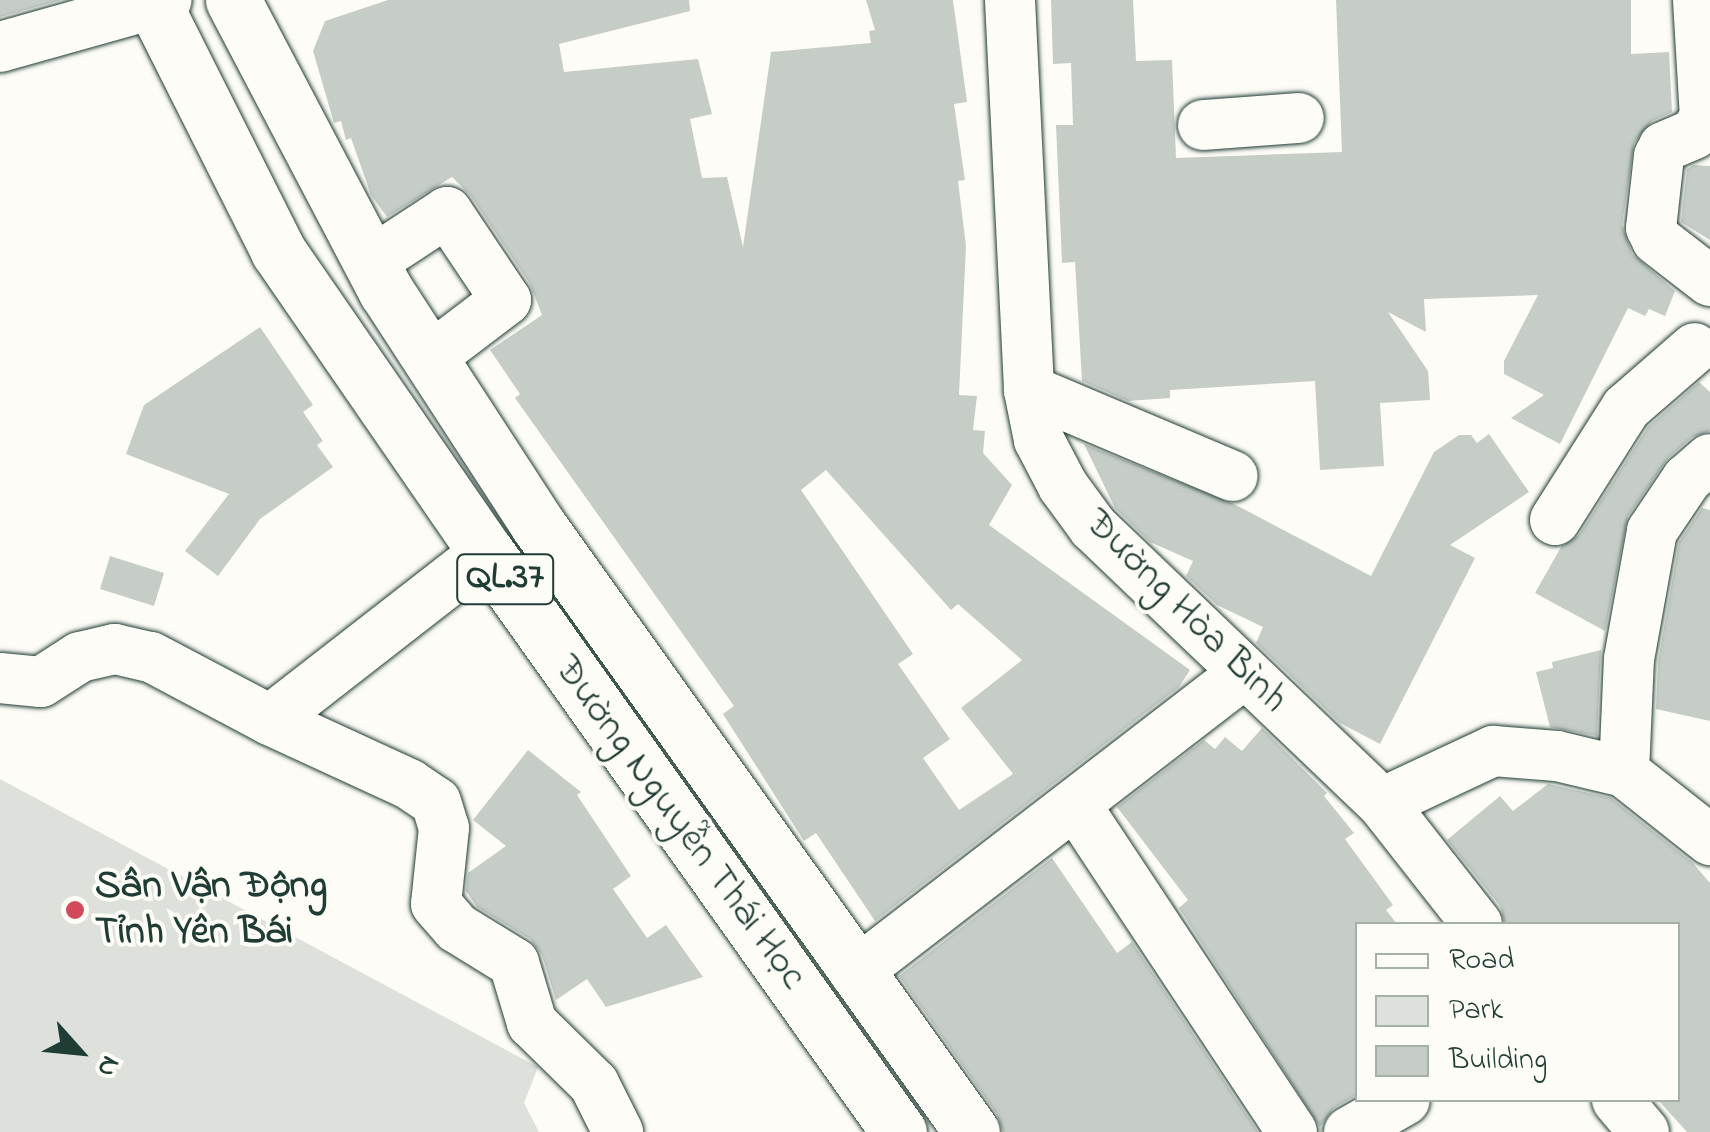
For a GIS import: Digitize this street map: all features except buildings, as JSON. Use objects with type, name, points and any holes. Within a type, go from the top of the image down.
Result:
[{"type":"main road","name":"Đường Nguyễn Thái Học","points":[[233,0],[371,262],[538,526],[972,1132]]},
{"type":"main road","name":"Đường Nguyễn Thái Học","points":[[157,1],[278,251],[486,552],[899,1132]]},
{"type":"street","name":"Đường Hòa Bình","points":[[1010,0],[1029,390],[1040,440],[1063,486],[1093,527],[1382,803],[1475,922]]},
{"type":"street","points":[[1698,0],[1705,118],[1694,134],[1664,147],[1651,228],[1657,240],[1710,281]]},
{"type":"street","points":[[0,47],[157,1]]},
{"type":"street","points":[[1203,125],[1298,118]]},
{"type":"street","points":[[371,262],[448,212],[506,300],[430,358]]},
{"type":"street","points":[[1555,520],[1626,408],[1705,339]]},
{"type":"street","points":[[1029,390],[1233,476]]},
{"type":"street","points":[[1624,772],[1628,660],[1652,531],[1688,479],[1710,459]]},
{"type":"street","points":[[270,720],[486,552]]},
{"type":"street","points":[[0,678],[41,682],[80,657],[115,649],[151,658],[270,720],[409,784],[436,802],[444,828],[436,904],[457,928],[514,963],[532,1023],[594,1084],[618,1132]]},
{"type":"street","points":[[855,972],[1244,673]]},
{"type":"street","points":[[1382,803],[1493,751],[1558,756],[1624,772],[1710,840]]},
{"type":"street","points":[[1075,804],[1292,1132]]},
{"type":"street","points":[[1349,1132],[1402,1102]]},
{"type":"street","points":[[1619,1102],[1644,1132]]},
{"type":"green space","name":"Sân Vận Động Tỉnh Yên Bái","points":[[0,779],[538,1067],[524,1103],[539,1132],[0,1132]]},
{"type":"place","name":"Sân Vận Động Tỉnh Yên Bái","points":[[75,910]]}]
